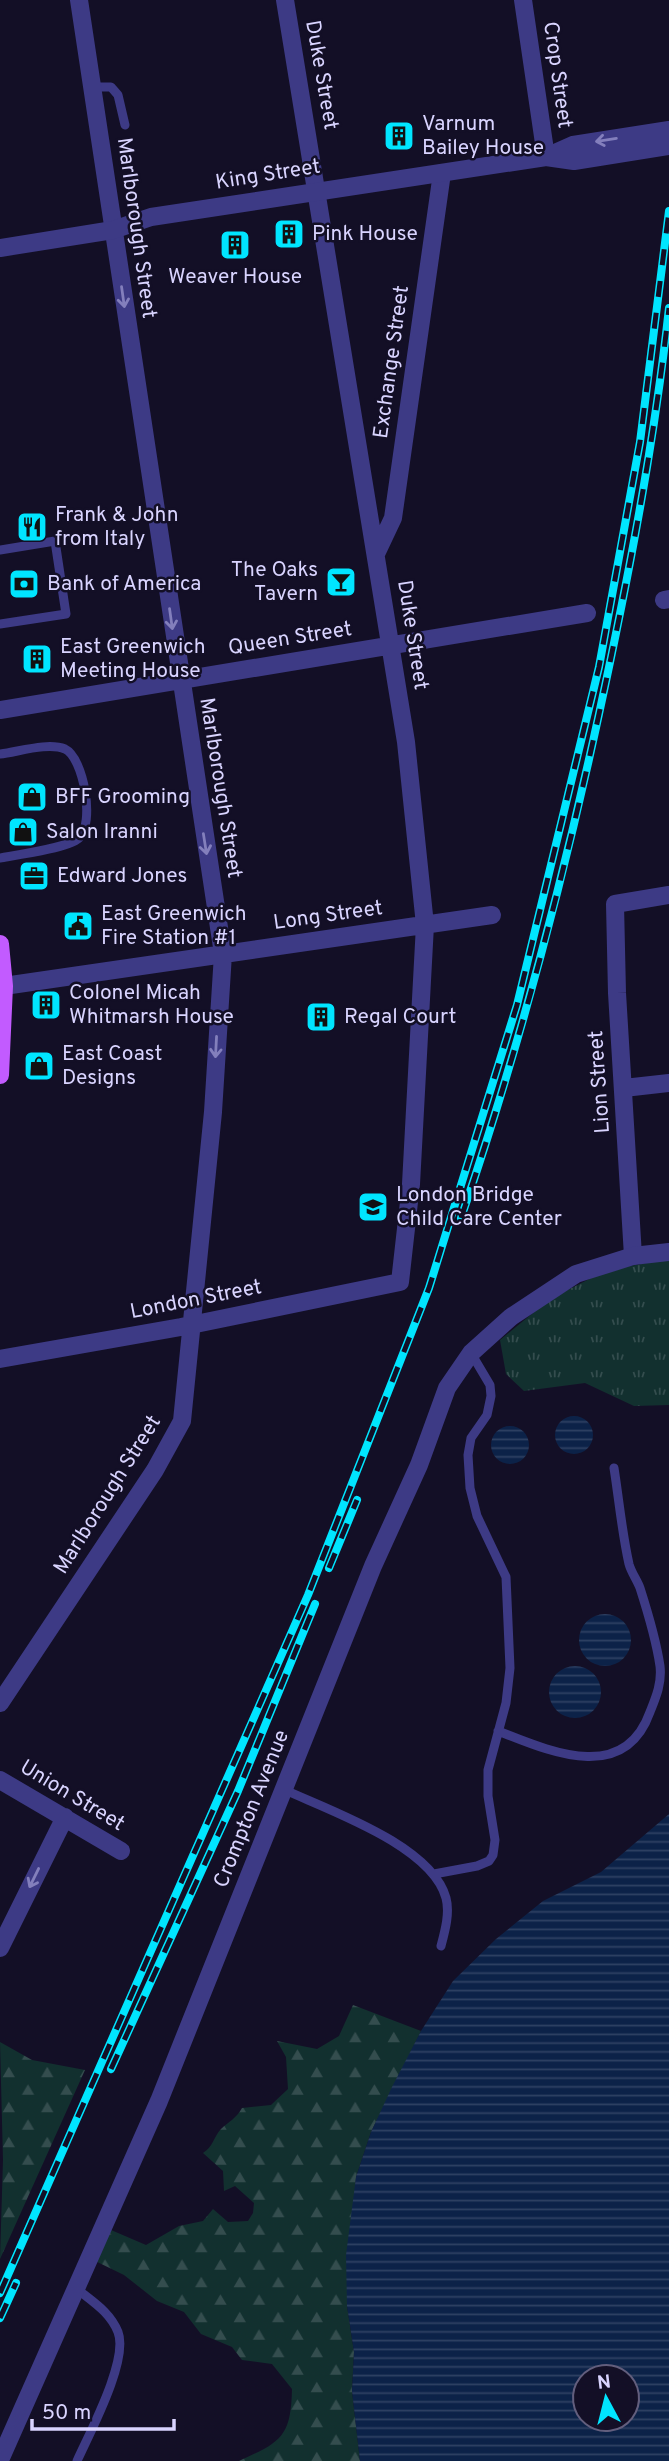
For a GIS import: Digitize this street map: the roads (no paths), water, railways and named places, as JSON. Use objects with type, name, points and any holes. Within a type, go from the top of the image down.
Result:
[{"type":"main road","points":[[0,944],[4,986],[0,1075]]},
{"type":"street","name":"Marlborough Street","points":[[0,1703],[155,1470],[182,1421],[193,1324],[223,954],[79,0]]},
{"type":"street","name":"Duke Street","points":[[285,0],[318,190],[405,742],[425,925],[411,1184],[400,1282]]},
{"type":"street","name":"Crop Street","points":[[523,0],[545,157]]},
{"type":"street","name":"King Street","points":[[0,248],[113,230],[151,217],[545,157],[573,145],[669,130]]},
{"type":"street","name":"King Street","points":[[545,157],[574,160],[669,146]]},
{"type":"street","name":"Exchange Street","points":[[376,554],[393,518],[442,173]]},
{"type":"street","name":"Queen Street","points":[[0,710],[587,613]]},
{"type":"street","name":"Lion Street","points":[[633,1256],[617,993],[615,904],[669,895]]},
{"type":"street","name":"Long Street","points":[[4,986],[492,915]]},
{"type":"street","points":[[624,1088],[669,1083]]},
{"type":"street","name":"Crompton Avenue","points":[[0,2460],[159,2101],[373,1566],[419,1465],[447,1388],[471,1353],[510,1317],[576,1274],[633,1256],[669,1252]]},
{"type":"street","name":"London Street","points":[[0,1359],[193,1324],[400,1282]]},
{"type":"street","name":"Union Street","points":[[0,1780],[121,1851]]},
{"type":"street","points":[[0,1948],[65,1817]]},
{"type":"lane","points":[[92,87],[111,87],[118,95],[125,125]]},
{"type":"lane","points":[[0,550],[55,541],[66,614],[0,624]]},
{"type":"lane","points":[[0,754],[56,747],[66,749],[74,756],[85,792],[88,814],[86,831],[77,841],[0,858]]},
{"type":"lane","points":[[434,1874],[477,1866],[489,1861],[494,1855],[488,1770],[510,1668],[509,1594],[506,1577],[477,1516],[470,1489],[468,1455],[471,1438],[486,1415],[491,1396],[491,1385],[471,1353]]},
{"type":"lane","points":[[498,1731],[570,1756],[602,1756],[618,1752],[630,1744],[647,1722],[658,1693],[660,1667],[648,1613],[630,1566],[614,1468]]},
{"type":"lane","points":[[285,1790],[352,1821],[410,1853],[434,1874],[447,1900],[441,1946]]},
{"type":"lane","points":[[77,2290],[105,2311],[120,2334],[119,2359],[77,2461]]},
{"type":"water","points":[[574,1416],[587,1422],[593,1435],[587,1448],[574,1454],[561,1448],[555,1435],[561,1422]]},
{"type":"water","points":[[510,1426],[523,1432],[529,1445],[523,1458],[510,1464],[497,1458],[491,1445],[497,1432]]},
{"type":"water","points":[[605,1614],[615,1616],[623,1622],[629,1630],[629,1650],[623,1658],[615,1664],[605,1666],[595,1664],[587,1658],[581,1650],[579,1640],[581,1630],[587,1622],[595,1616]]},
{"type":"water","points":[[575,1666],[585,1668],[593,1674],[599,1682],[599,1702],[593,1710],[585,1716],[575,1718],[565,1716],[557,1710],[551,1702],[549,1692],[551,1682],[557,1674],[565,1668]]},
{"type":"water","points":[[669,1814],[669,2461],[360,2461],[352,2391],[354,2352],[347,2306],[346,2255],[356,2177],[371,2132],[392,2087],[421,2031],[453,1981],[496,1939],[543,1901],[601,1872]]},
{"type":"railway","points":[[0,2293],[308,1595],[429,1288],[517,1005],[599,667],[640,442],[669,211]]},
{"type":"railway","points":[[461,1218],[520,1031],[585,778],[639,512],[669,308]]},
{"type":"railway","points":[[329,1568],[357,1500]]},
{"type":"railway","points":[[111,2069],[238,1791],[315,1604]]},
{"type":"railway","points":[[0,2318],[16,2283]]},
{"type":"place","name":"Varnum Bailey House","points":[[399,136]]},
{"type":"place","name":"Pink House","points":[[289,234]]},
{"type":"place","name":"Weaver House","points":[[235,245]]},
{"type":"place","name":"Frank & John from Italy","points":[[32,527]]},
{"type":"place","name":"The Oaks Tavern","points":[[341,582]]},
{"type":"place","name":"Bank of America","points":[[24,584]]},
{"type":"place","name":"East Greenwich Meeting House","points":[[37,659]]},
{"type":"place","name":"BFF Grooming","points":[[32,797]]},
{"type":"place","name":"Salon Iranni","points":[[23,832]]},
{"type":"place","name":"Edward Jones","points":[[34,876]]},
{"type":"place","name":"East Greenwich Fire Station #1","points":[[78,926]]},
{"type":"place","name":"Colonel Micah Whitmarsh House","points":[[46,1005]]},
{"type":"place","name":"Regal Court","points":[[321,1017]]},
{"type":"place","name":"East Coast Designs","points":[[39,1066]]},
{"type":"place","name":"London Bridge Child Care Center","points":[[373,1207]]}]
